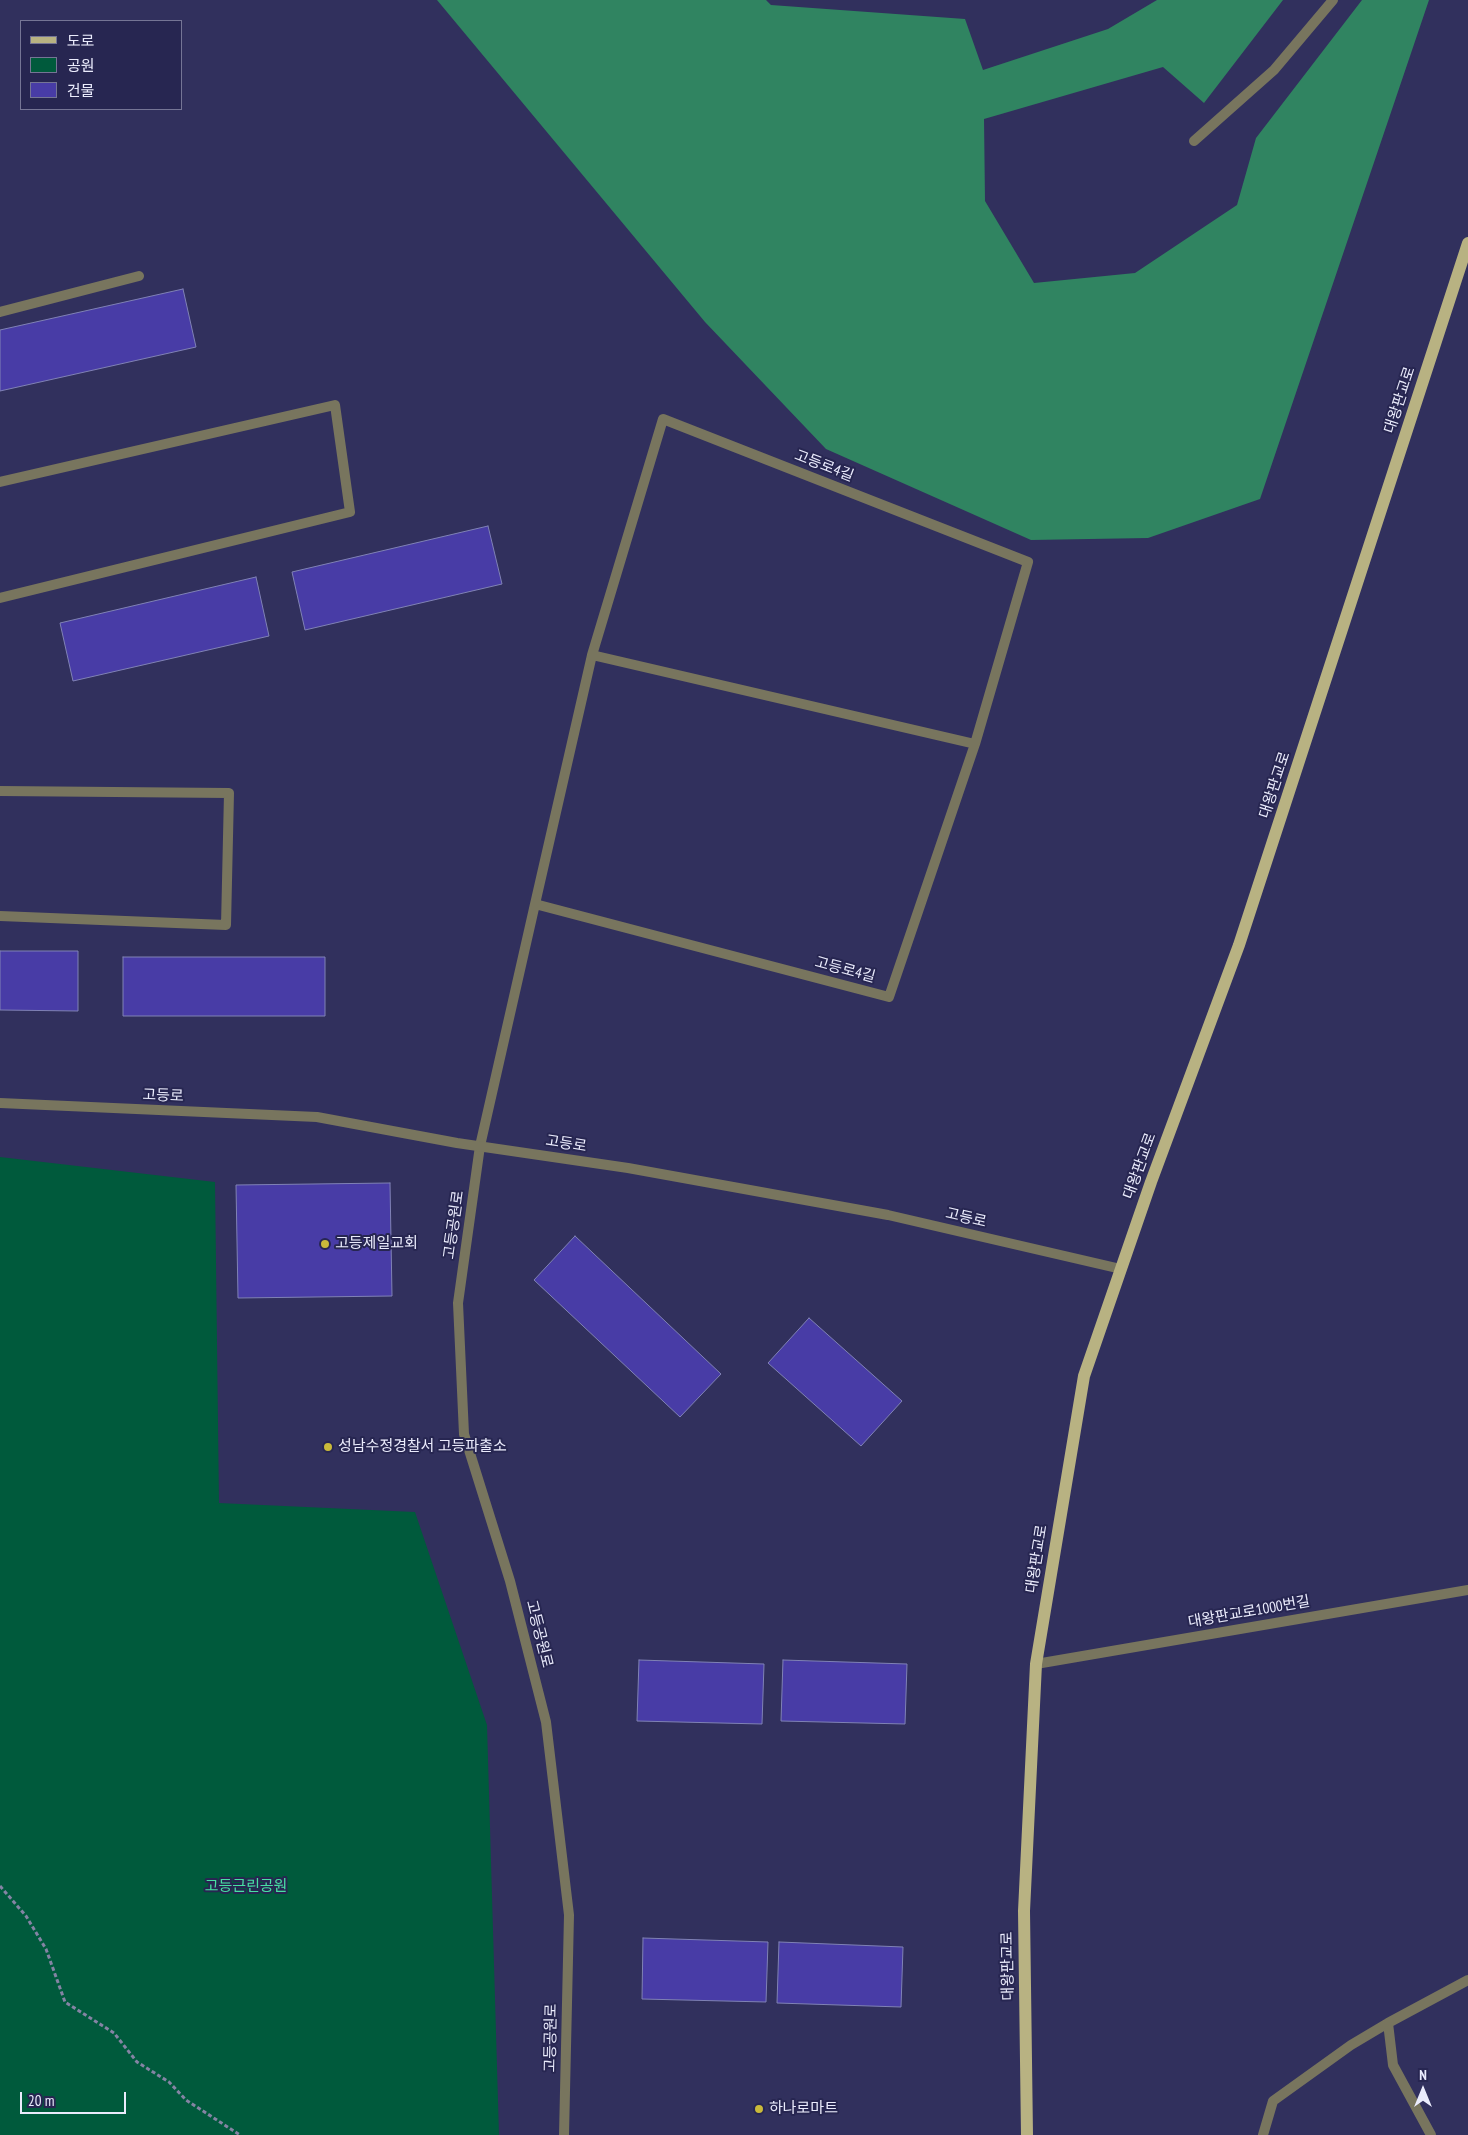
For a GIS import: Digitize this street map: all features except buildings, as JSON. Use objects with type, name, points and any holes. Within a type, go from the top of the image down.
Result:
[{"type":"main road","name":"대왕판교로","points":[[1027,2135],[1024,1911],[1036,1664],[1084,1376],[1239,945],[1468,244]]},
{"type":"street","points":[[1194,141],[1274,70],[1333,0]]},
{"type":"street","points":[[0,312],[139,276]]},
{"type":"street","points":[[0,482],[335,405],[350,512],[0,598]]},
{"type":"street","name":"고등로4길","points":[[480,1146],[535,904],[592,656],[663,419],[1028,562],[975,744],[889,997],[535,904]]},
{"type":"street","points":[[592,656],[975,744]]},
{"type":"street","points":[[0,791],[229,793],[226,925],[0,916]]},
{"type":"street","name":"고등로","points":[[0,1103],[317,1117],[480,1146],[628,1168],[888,1215],[1121,1269]]},
{"type":"street","name":"고등공원로","points":[[480,1146],[458,1303],[464,1434],[510,1581],[546,1722],[569,1915],[564,2135]]},
{"type":"street","name":"대왕판교로1000번길","points":[[1036,1664],[1468,1590]]},
{"type":"street","points":[[1263,2135],[1273,2102],[1351,2044],[1468,1980]]},
{"type":"street","points":[[1388,2023],[1393,2064],[1431,2135]]},
{"type":"path","points":[[0,1886],[26,1916],[46,1949],[65,2002],[114,2033],[138,2062],[169,2082],[186,2100],[240,2135]]},
{"type":"green space","points":[[437,0],[766,0],[771,5],[965,19],[983,70],[1108,29],[1157,0],[1283,0],[1204,103],[1163,67],[984,119],[985,201],[1034,283],[1135,273],[1237,205],[1256,138],[1362,0],[1429,0],[1260,499],[1148,538],[1031,540],[826,449],[705,322]]},
{"type":"green space","name":"고등근린공원","points":[[0,1157],[215,1182],[219,1503],[415,1512],[487,1725],[499,2135],[0,2135]]},
{"type":"place","name":"고등제일교회","points":[[325,1244]]},
{"type":"place","name":"성남수정경찰서 고등파출소","points":[[328,1447]]},
{"type":"place","name":"하나로마트","points":[[759,2109]]}]
